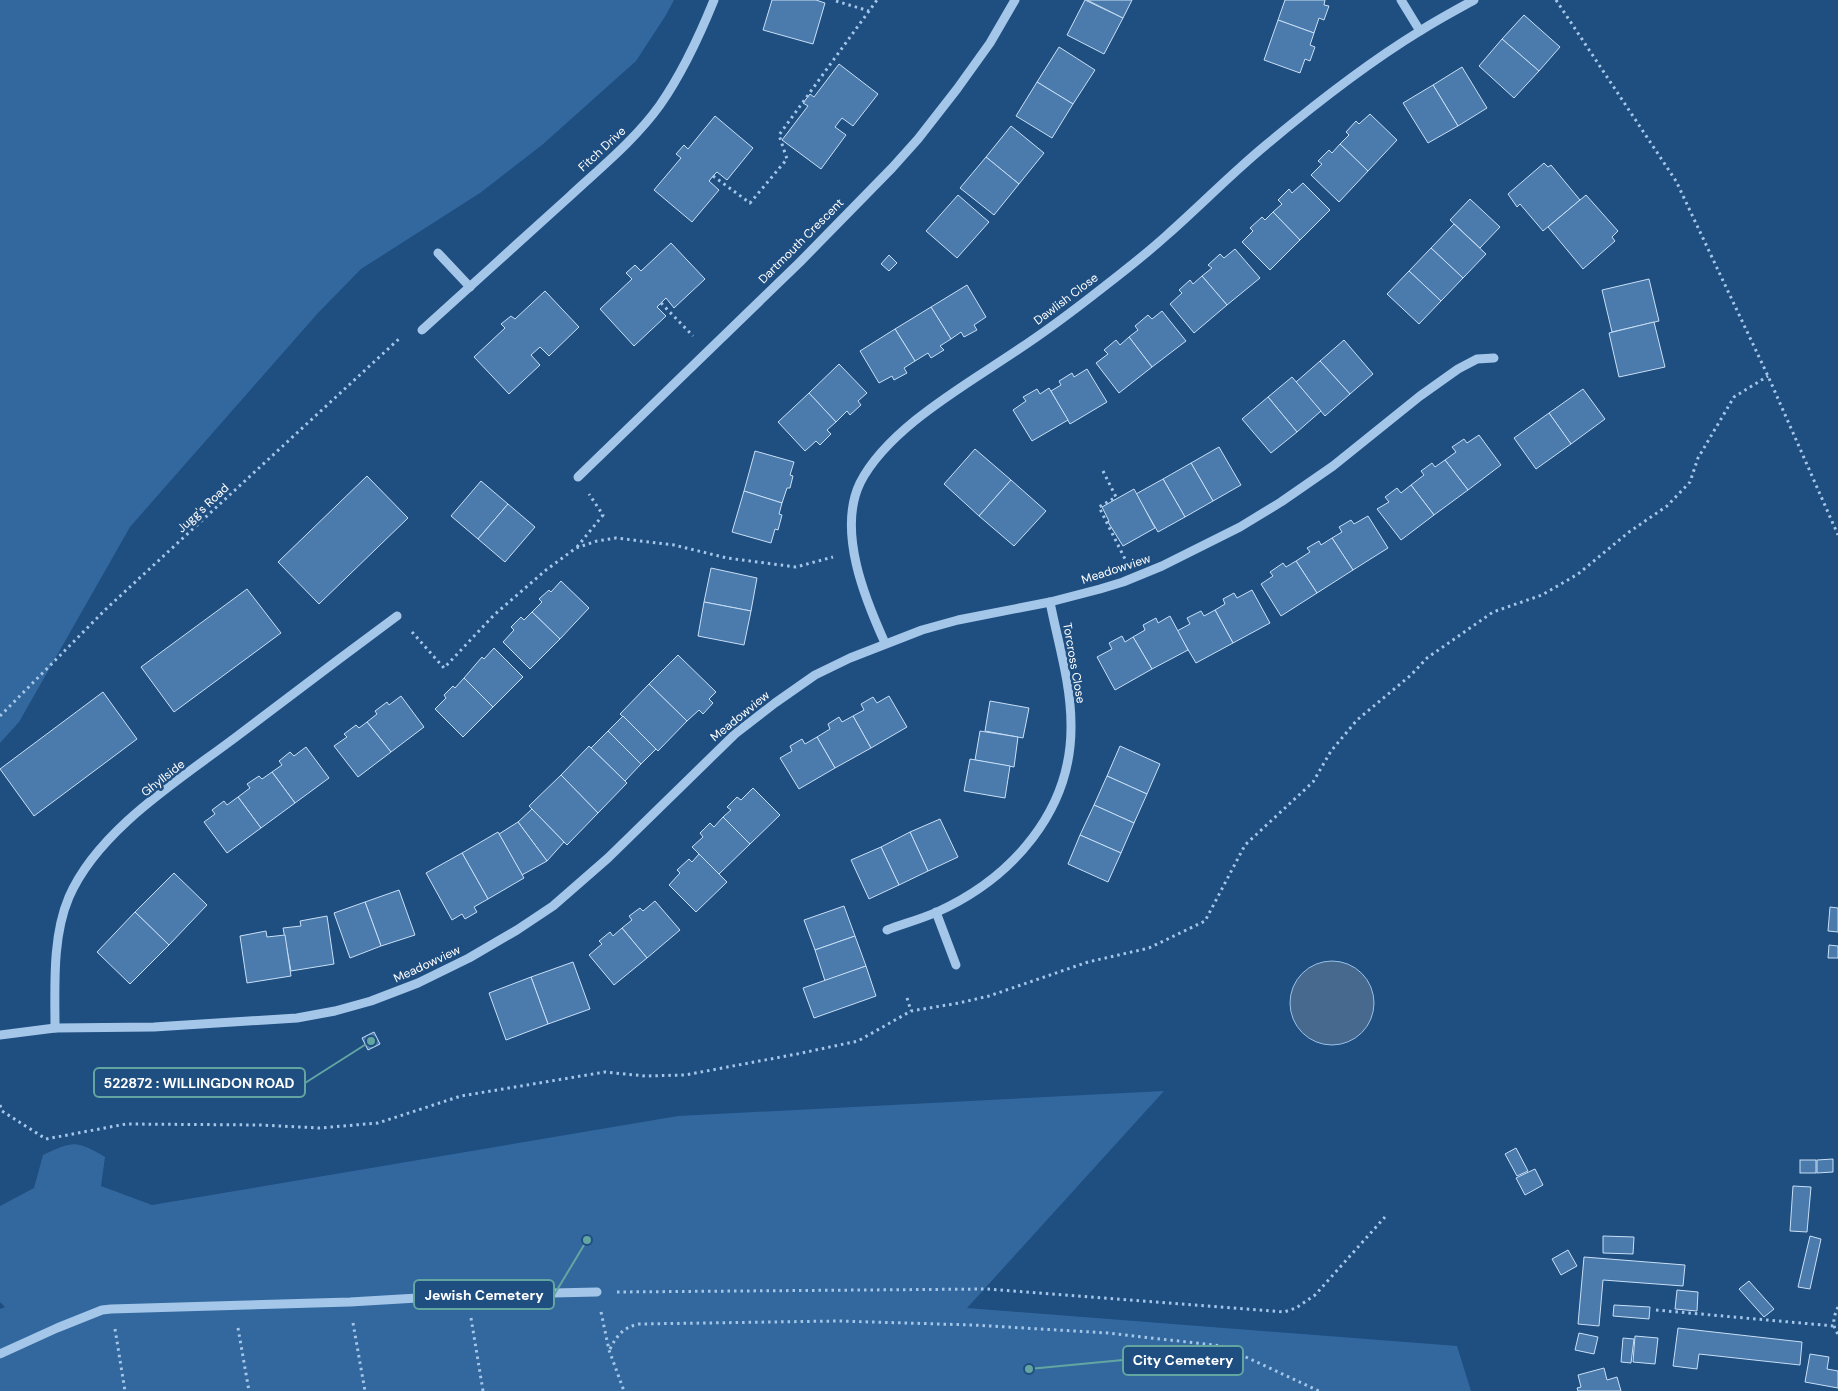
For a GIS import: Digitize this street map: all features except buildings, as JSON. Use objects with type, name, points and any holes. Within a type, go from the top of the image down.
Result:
[{"type":"street","name":"Fitch Drive","points":[[422,330],[638,132],[678,78],[694,50],[714,0]]},
{"type":"street","name":"Dartmouth Crescent","points":[[578,477],[800,262],[892,168],[958,90],[990,43],[1015,0]]},
{"type":"street","points":[[1401,0],[1420,31]]},
{"type":"street","name":"Dawlish Close","points":[[885,643],[861,588],[852,530],[854,507],[859,486],[870,466],[891,441],[944,399],[1024,346],[1101,289],[1167,235],[1265,146],[1320,102],[1420,31],[1474,0]]},
{"type":"street","points":[[438,253],[470,287]]},
{"type":"street","name":"Meadowview","points":[[0,1035],[55,1028],[154,1027],[297,1018],[335,1011],[371,1001],[418,983],[469,958],[517,930],[552,906],[608,858],[707,760],[754,718],[816,676],[885,643],[922,630],[958,620],[1050,602],[1133,578],[1162,566],[1210,543],[1281,502],[1333,466],[1445,378],[1477,359],[1494,358]]},
{"type":"street","name":"Torcross Close","points":[[887,930],[936,912],[991,880],[1014,861],[1042,827],[1060,789],[1069,752],[1071,725],[1069,695],[1050,602]]},
{"type":"street","name":"Ghyllside","points":[[55,1028],[58,942],[63,913],[85,867],[96,852],[117,830],[160,795],[397,616]]},
{"type":"street","points":[[936,912],[956,964]]},
{"type":"street","points":[[0,1354],[57,1328],[102,1310],[111,1309],[350,1302],[468,1295],[597,1292]]},
{"type":"path","points":[[836,0],[869,12]]},
{"type":"path","points":[[713,176],[750,203],[786,159],[778,135],[877,0]]},
{"type":"path","points":[[1556,0],[1676,181],[1768,376],[1838,535]]},
{"type":"path","points":[[661,303],[708,351]]},
{"type":"path","name":"Jugg's Road","points":[[0,716],[106,609],[408,330],[416,324],[422,330]]},
{"type":"path","points":[[1103,472],[1116,497],[1099,507],[1133,578]]},
{"type":"path","points":[[397,616],[444,668],[494,615],[546,570],[576,548],[603,515],[578,477]]},
{"type":"path","points":[[576,548],[597,541],[616,538],[674,545],[735,559],[796,567],[854,552]]},
{"type":"path","points":[[906,998],[911,1011]]},
{"type":"path","points":[[624,1391],[609,1350],[597,1292],[987,1289],[1284,1312],[1296,1308],[1315,1295],[1385,1217]]},
{"type":"path","points":[[468,1295],[483,1391]]},
{"type":"path","points":[[350,1302],[365,1391]]},
{"type":"path","points":[[234,1305],[249,1391]]},
{"type":"path","points":[[1838,1307],[1834,1319],[1834,1326],[1838,1334]]},
{"type":"path","points":[[111,1309],[125,1391]]},
{"type":"path","points":[[1656,1310],[1834,1326]]},
{"type":"path","points":[[609,1350],[616,1337],[622,1331],[630,1326],[639,1324],[838,1321],[973,1324],[1108,1333],[1222,1346],[1319,1391]]},
{"type":"shaded area","points":[[0,0],[674,0],[636,61],[542,145],[480,193],[361,269],[318,313],[130,527],[19,722],[0,743]]},
{"type":"shaded area","points":[[1332,961],[1348,964],[1362,973],[1371,987],[1374,1003],[1371,1019],[1362,1033],[1348,1042],[1332,1045],[1316,1042],[1302,1033],[1293,1019],[1290,1003],[1293,987],[1302,973],[1316,964]]},
{"type":"shaded area","points":[[1164,1091],[967,1308],[1457,1346],[1471,1391],[0,1391],[0,1309],[5,1307],[0,1302],[0,1206],[34,1188],[43,1155],[68,1145],[80,1145],[105,1157],[101,1186],[152,1205],[678,1116]]},
{"type":"place","name":"522872 : WILLINGDON ROAD","points":[[371,1041]]},
{"type":"place","name":"Jewish Cemetery","points":[[587,1240]]},
{"type":"place","name":"City Cemetery","points":[[1029,1369]]}]
